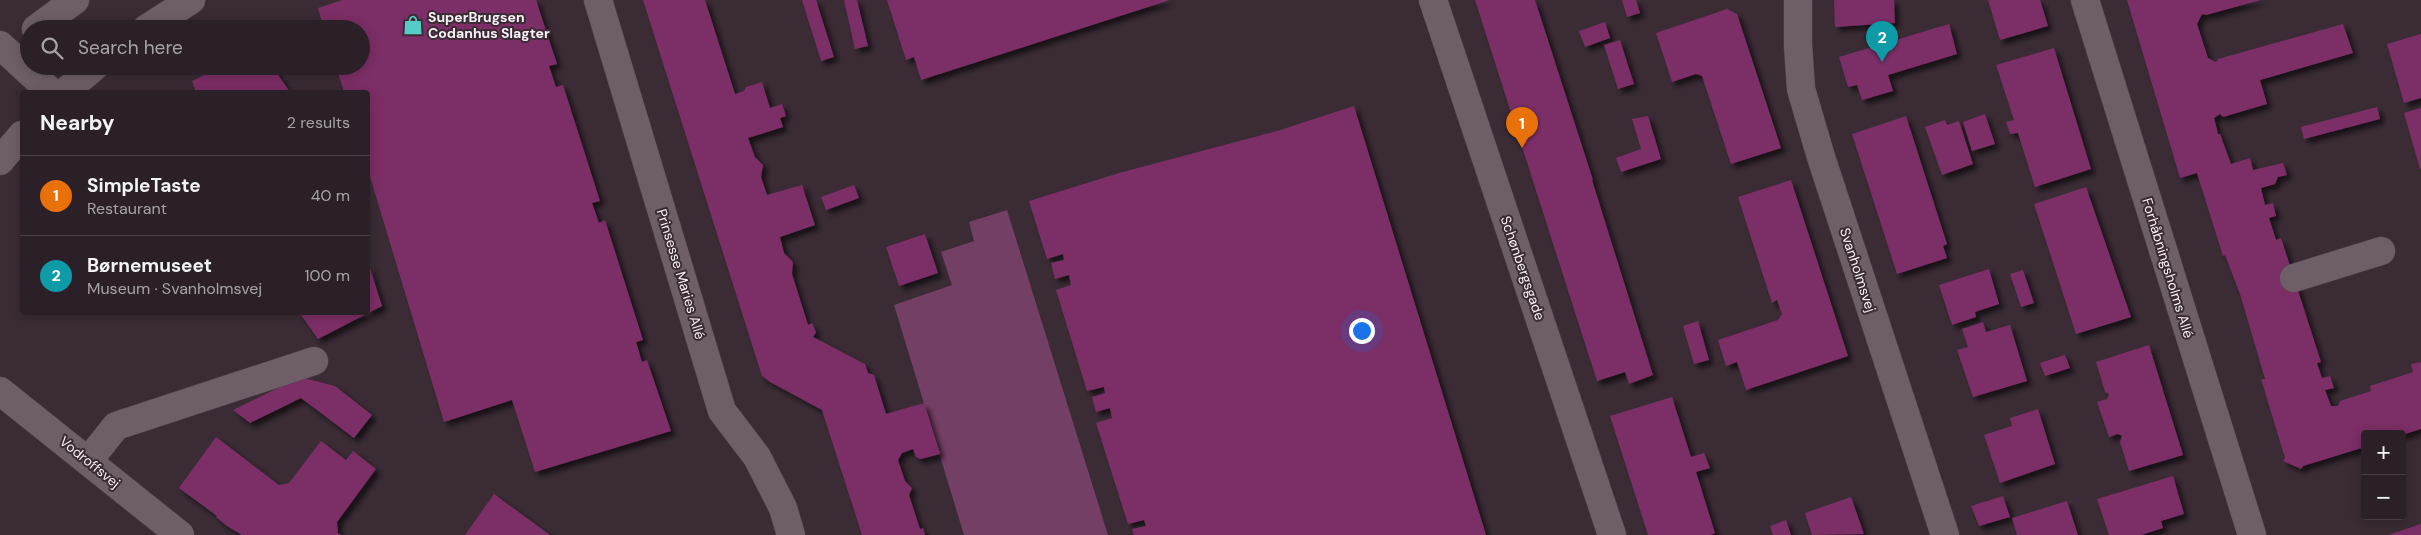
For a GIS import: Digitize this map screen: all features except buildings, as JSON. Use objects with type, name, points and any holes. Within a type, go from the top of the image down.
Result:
[{"type":"street","points":[[48,20],[75,0]]},
{"type":"street","points":[[160,20],[191,0]]},
{"type":"street","name":"Prinsesse Maries Allé","points":[[598,0],[722,411],[758,457],[783,508],[791,535]]},
{"type":"street","name":"Schønbergsgade","points":[[1433,0],[1612,535]]},
{"type":"street","name":"Svanholmsvej","points":[[1798,0],[1798,45],[1801,89],[1821,157],[1945,535]]},
{"type":"street","name":"Forhåbningsholms Allé","points":[[2085,0],[2252,535]]},
{"type":"street","points":[[20,41],[3,53],[20,67]]},
{"type":"street","points":[[30,75],[49,90]]},
{"type":"street","points":[[67,90],[85,75]]},
{"type":"street","points":[[0,161],[20,137]]},
{"type":"street","points":[[2294,278],[2382,251]]},
{"type":"street","points":[[89,460],[116,426],[314,360]]},
{"type":"street","name":"Vodroffsvej","points":[[0,391],[89,460],[180,535]]},
{"type":"shaded area","points":[[1007,210],[1108,535],[964,535],[894,305],[952,285],[941,252],[974,241],[969,222]]},
{"type":"place","name":"SuperBrugsen Codanhus Slagter","points":[[413,25]]},
{"type":"place","name":"Børnemuseet","points":[[1882,62]]},
{"type":"place","name":"SimpleTaste","points":[[1522,148]]}]
